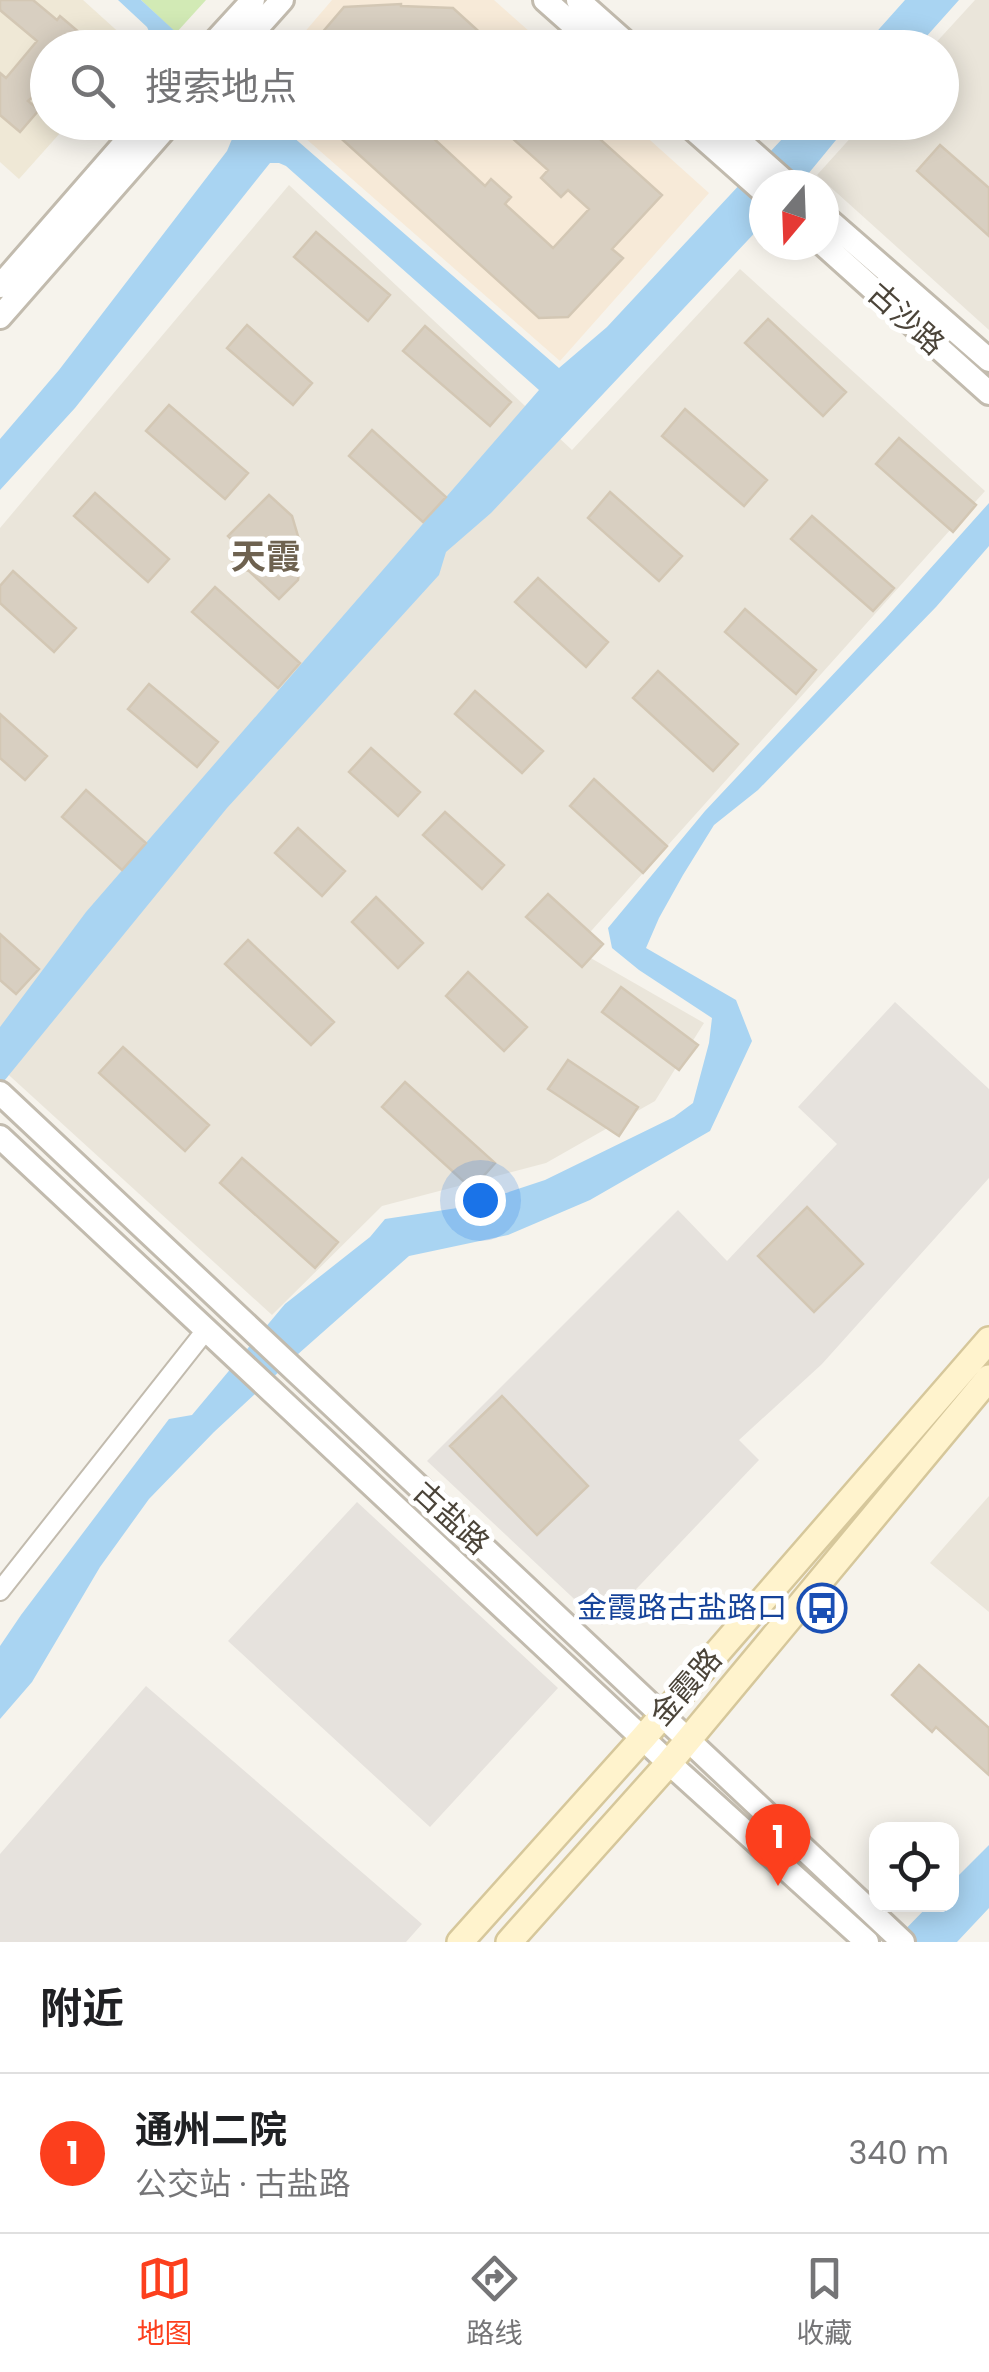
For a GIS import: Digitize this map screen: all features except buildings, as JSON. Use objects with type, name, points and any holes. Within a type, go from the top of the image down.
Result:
[{"type":"main road","name":"金霞路","points":[[460,1942],[989,1340]]},
{"type":"main road","name":"金霞路","points":[[509,1942],[669,1763],[989,1378]]},
{"type":"street","points":[[226,30],[253,0]]},
{"type":"street","points":[[255,30],[282,0]]},
{"type":"street","points":[[545,0],[579,30]]},
{"type":"street","points":[[578,0],[612,30]]},
{"type":"street","points":[[0,286],[126,140]]},
{"type":"street","points":[[0,317],[155,140]]},
{"type":"street","points":[[714,140],[763,170]]},
{"type":"street","points":[[729,140],[749,170]]},
{"type":"street","name":"古沙路","points":[[839,229],[989,360]]},
{"type":"street","name":"古沙路","points":[[839,258],[989,392]]},
{"type":"street","name":"古盐路","points":[[4,1097],[898,1936]]},
{"type":"street","name":"古盐路","points":[[0,1137],[669,1763],[868,1942]]},
{"type":"street","points":[[0,1591],[206,1330]]},
{"type":"shaded area","points":[[0,0],[83,0],[116,30],[30,30],[30,140],[54,140],[19,179],[0,162]]},
{"type":"shaded area","points":[[332,0],[494,0],[528,30],[306,30]]},
{"type":"shaded area","points":[[975,0],[989,0],[989,330],[839,195],[839,170],[822,170],[849,140],[959,140],[959,30],[948,30]]},
{"type":"shaded area","points":[[307,140],[650,140],[709,193],[560,361]]},
{"type":"shaded area","points":[[289,185],[572,450],[740,269],[985,491],[575,949],[704,1023],[655,1101],[546,1163],[382,1206],[272,1315],[0,1067],[0,528]]},
{"type":"shaded area","points":[[895,1002],[989,1089],[989,1178],[822,1364],[739,1440],[759,1460],[602,1625],[427,1461],[678,1210],[727,1261],[837,1144],[798,1107]]},
{"type":"shaded area","points":[[989,1496],[989,1612],[930,1563]]},
{"type":"shaded area","points":[[357,1502],[558,1688],[430,1827],[228,1641]]},
{"type":"shaded area","points":[[146,1686],[422,1924],[406,1942],[0,1942],[0,1854]]},
{"type":"green space","points":[[141,0],[206,0],[179,30],[173,30]]},
{"type":"water","points":[[118,0],[141,0],[174,30],[147,27]]},
{"type":"water","points":[[905,0],[959,0],[932,30],[878,30]]},
{"type":"water","points":[[232,140],[297,140],[559,368],[607,327],[749,175],[749,239],[491,513],[446,552],[439,575],[227,808],[0,1086],[0,1027],[86,912],[539,390],[279,163],[270,163],[75,408],[0,490],[0,439],[59,370]]},
{"type":"water","points":[[781,140],[836,140],[811,170],[753,170]]},
{"type":"water","points":[[989,503],[989,546],[936,607],[758,790],[714,825],[659,918],[646,948],[736,1000],[752,1041],[710,1131],[590,1200],[508,1235],[409,1256],[214,1432],[149,1499],[100,1567],[32,1682],[0,1719],[0,1646],[21,1615],[169,1419],[192,1415],[285,1304],[370,1237],[385,1219],[464,1207],[545,1180],[674,1117],[693,1103],[712,1018],[612,948],[608,928],[705,811]]},
{"type":"water","points":[[989,1845],[989,1908],[957,1942],[893,1942],[922,1912],[959,1912],[959,1875]]},
{"type":"place","name":"金霞路古盐路口","points":[[822,1608]]},
{"type":"place","name":"通州二院","points":[[778,1886]]},
{"type":"district","name":"天霞","points":[[266,557]]}]
